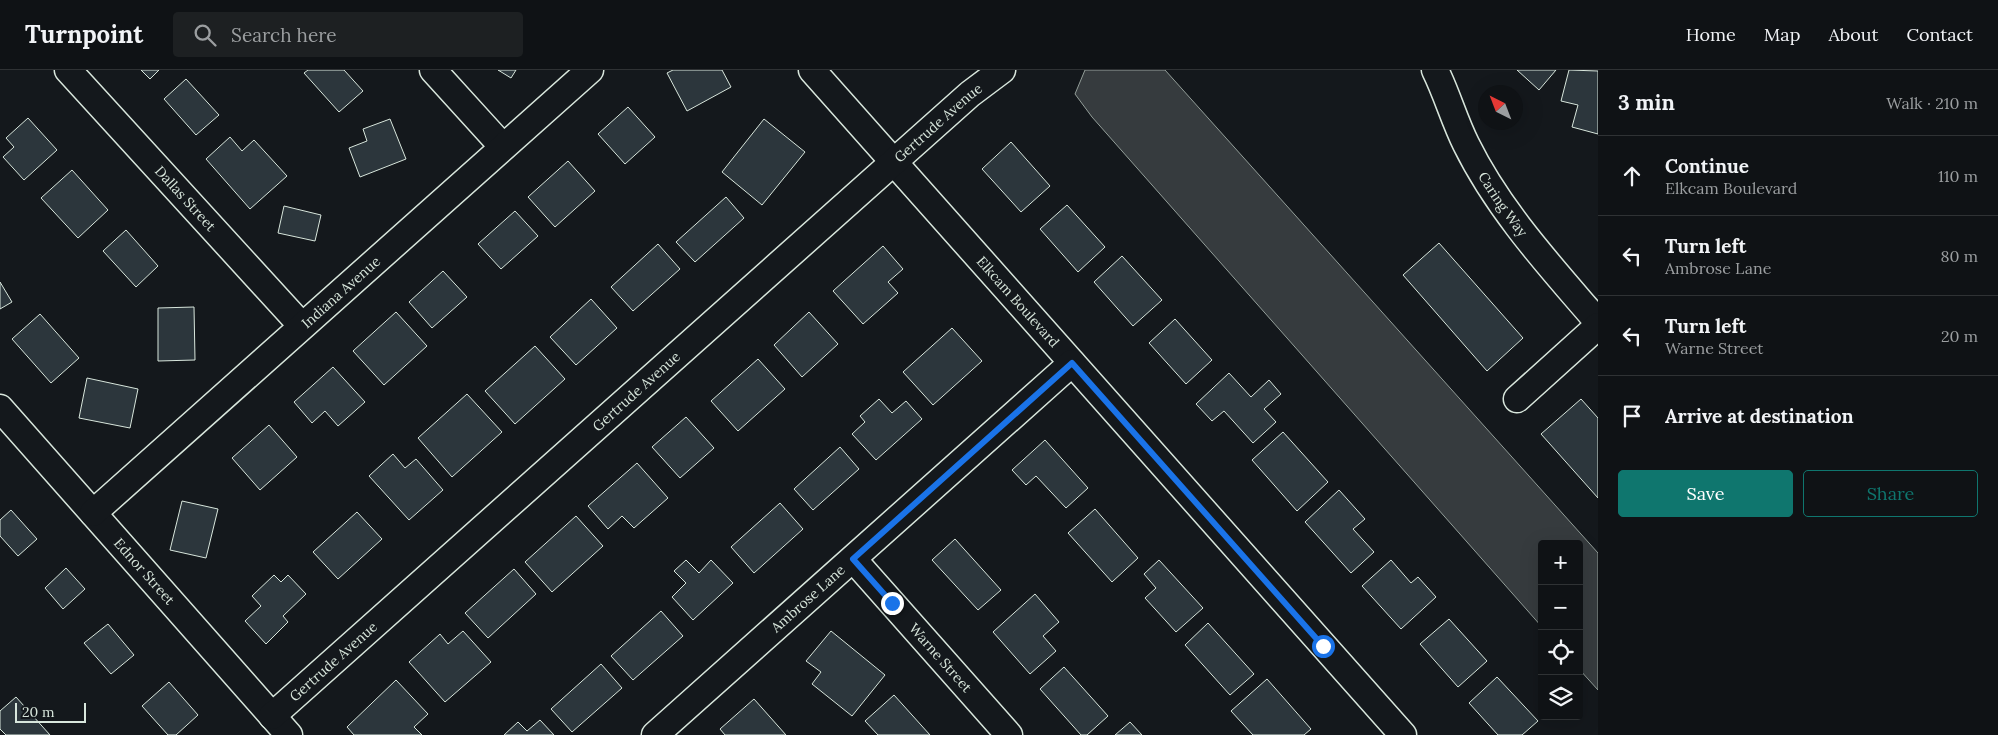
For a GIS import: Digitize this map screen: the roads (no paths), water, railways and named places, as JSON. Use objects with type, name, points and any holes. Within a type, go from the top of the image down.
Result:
[{"type":"street","name":"Dallas Street","points":[[68,70],[302,326]]},
{"type":"street","points":[[433,70],[503,147]]},
{"type":"street","name":"Indiana Avenue","points":[[93,513],[590,70]]},
{"type":"street","name":"Elkcam Boulevard","points":[[812,70],[1403,735]]},
{"type":"street","name":"Gertrude Avenue","points":[[272,716],[893,162],[970,94],[1002,70]]},
{"type":"street","name":"Caring Way","points":[[1435,70],[1466,144],[1496,194],[1522,232],[1598,324]]},
{"type":"street","points":[[1517,398],[1598,324]]},
{"type":"street","name":"Ambrose Lane","points":[[655,735],[1072,363]]},
{"type":"street","name":"Ednor Street","points":[[0,408],[289,735]]},
{"type":"street","name":"Warne Street","points":[[853,559],[1009,735]]}]
